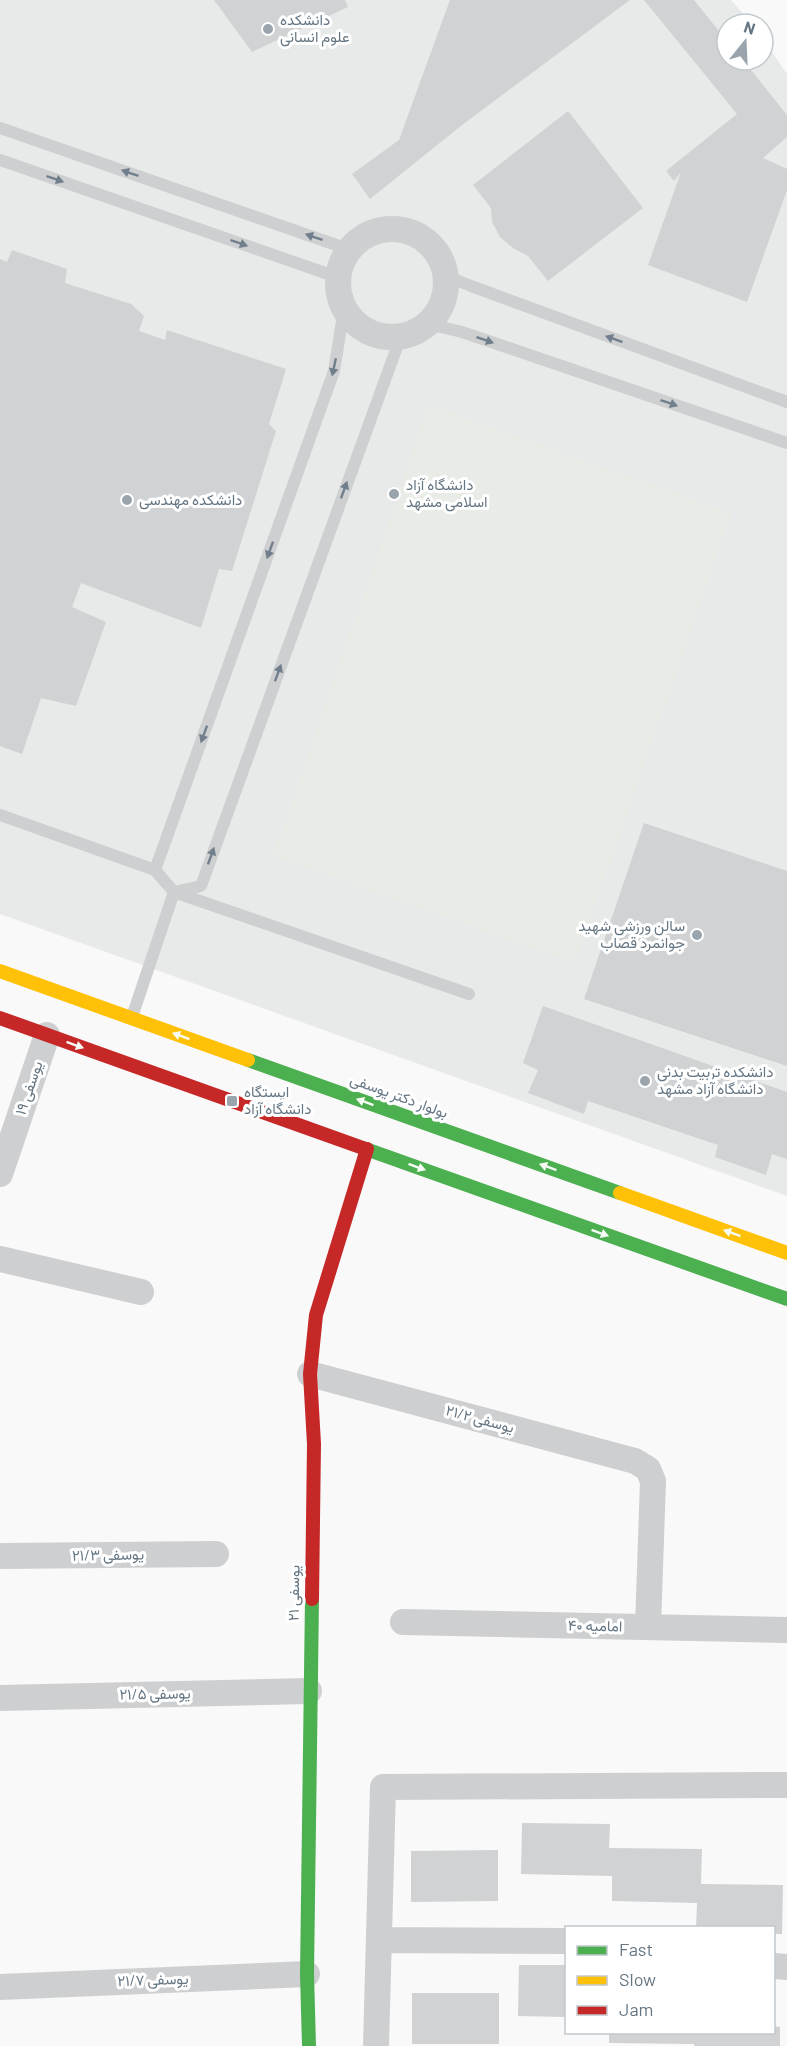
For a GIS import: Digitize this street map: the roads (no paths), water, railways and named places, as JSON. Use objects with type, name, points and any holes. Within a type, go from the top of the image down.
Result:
[{"type":"street","points":[[384,229],[401,229],[418,234],[432,245],[442,259],[446,276],[446,293],[440,310],[428,324],[416,332],[401,336],[384,336],[368,332],[354,322],[344,309],[337,281],[339,267],[345,254],[355,242],[367,234],[384,229]]},
{"type":"street","name":"بولوار دکتر یوسفی","points":[[0,971],[787,1253]]},
{"type":"street","points":[[0,1018],[787,1299]]},
{"type":"street","name":"یوسفی ۱۹","points":[[0,1174],[47,1035]]},
{"type":"street","name":"یوسفی ۲۱","points":[[309,2046],[307,1974],[309,1691],[314,1444],[310,1374],[316,1315],[367,1149]]},
{"type":"street","points":[[0,1259],[141,1292]]},
{"type":"street","name":"یوسفی ۲۱/۲","points":[[310,1374],[635,1461],[648,1469],[652,1480],[648,1627]]},
{"type":"street","name":"یوسفی ۲۱/۳","points":[[0,1556],[216,1554]]},
{"type":"street","name":"امامیه ۴۰","points":[[403,1622],[787,1630]]},
{"type":"street","name":"یوسفی ۲۱/۵","points":[[0,1698],[309,1691]]},
{"type":"street","points":[[376,2046],[383,1787],[787,1785]]},
{"type":"street","points":[[379,1940],[565,1941]]},
{"type":"street","name":"یوسفی ۲۱/۷","points":[[0,1987],[307,1974]]},
{"type":"lane","points":[[0,128],[342,248],[367,234]]},
{"type":"lane","points":[[0,160],[334,276],[337,281]]},
{"type":"lane","points":[[446,276],[787,402]]},
{"type":"lane","points":[[154,870],[334,371],[344,309]]},
{"type":"lane","points":[[428,324],[462,332],[787,443]]},
{"type":"lane","points":[[174,892],[201,886],[401,336]]},
{"type":"lane","points":[[0,815],[154,870],[174,892],[469,994]]},
{"type":"lane","points":[[132,1018],[174,892]]},
{"type":"place","name":"دانشکده علوم انسانی","points":[[268,29]]},
{"type":"place","name":"دانشگاه آزاد اسلامی مشهد","points":[[394,494]]},
{"type":"place","name":"دانشکده مهندسی","points":[[127,500]]},
{"type":"place","name":"سالن ورزشی شهید جوانمرد قصاب","points":[[697,935]]},
{"type":"place","name":"دانشکده تربیت بدنی دانشگاه آزاد مشهد","points":[[645,1081]]},
{"type":"place","name":"ایستگاه دانشگاه آزاد","points":[[232,1101]]}]
